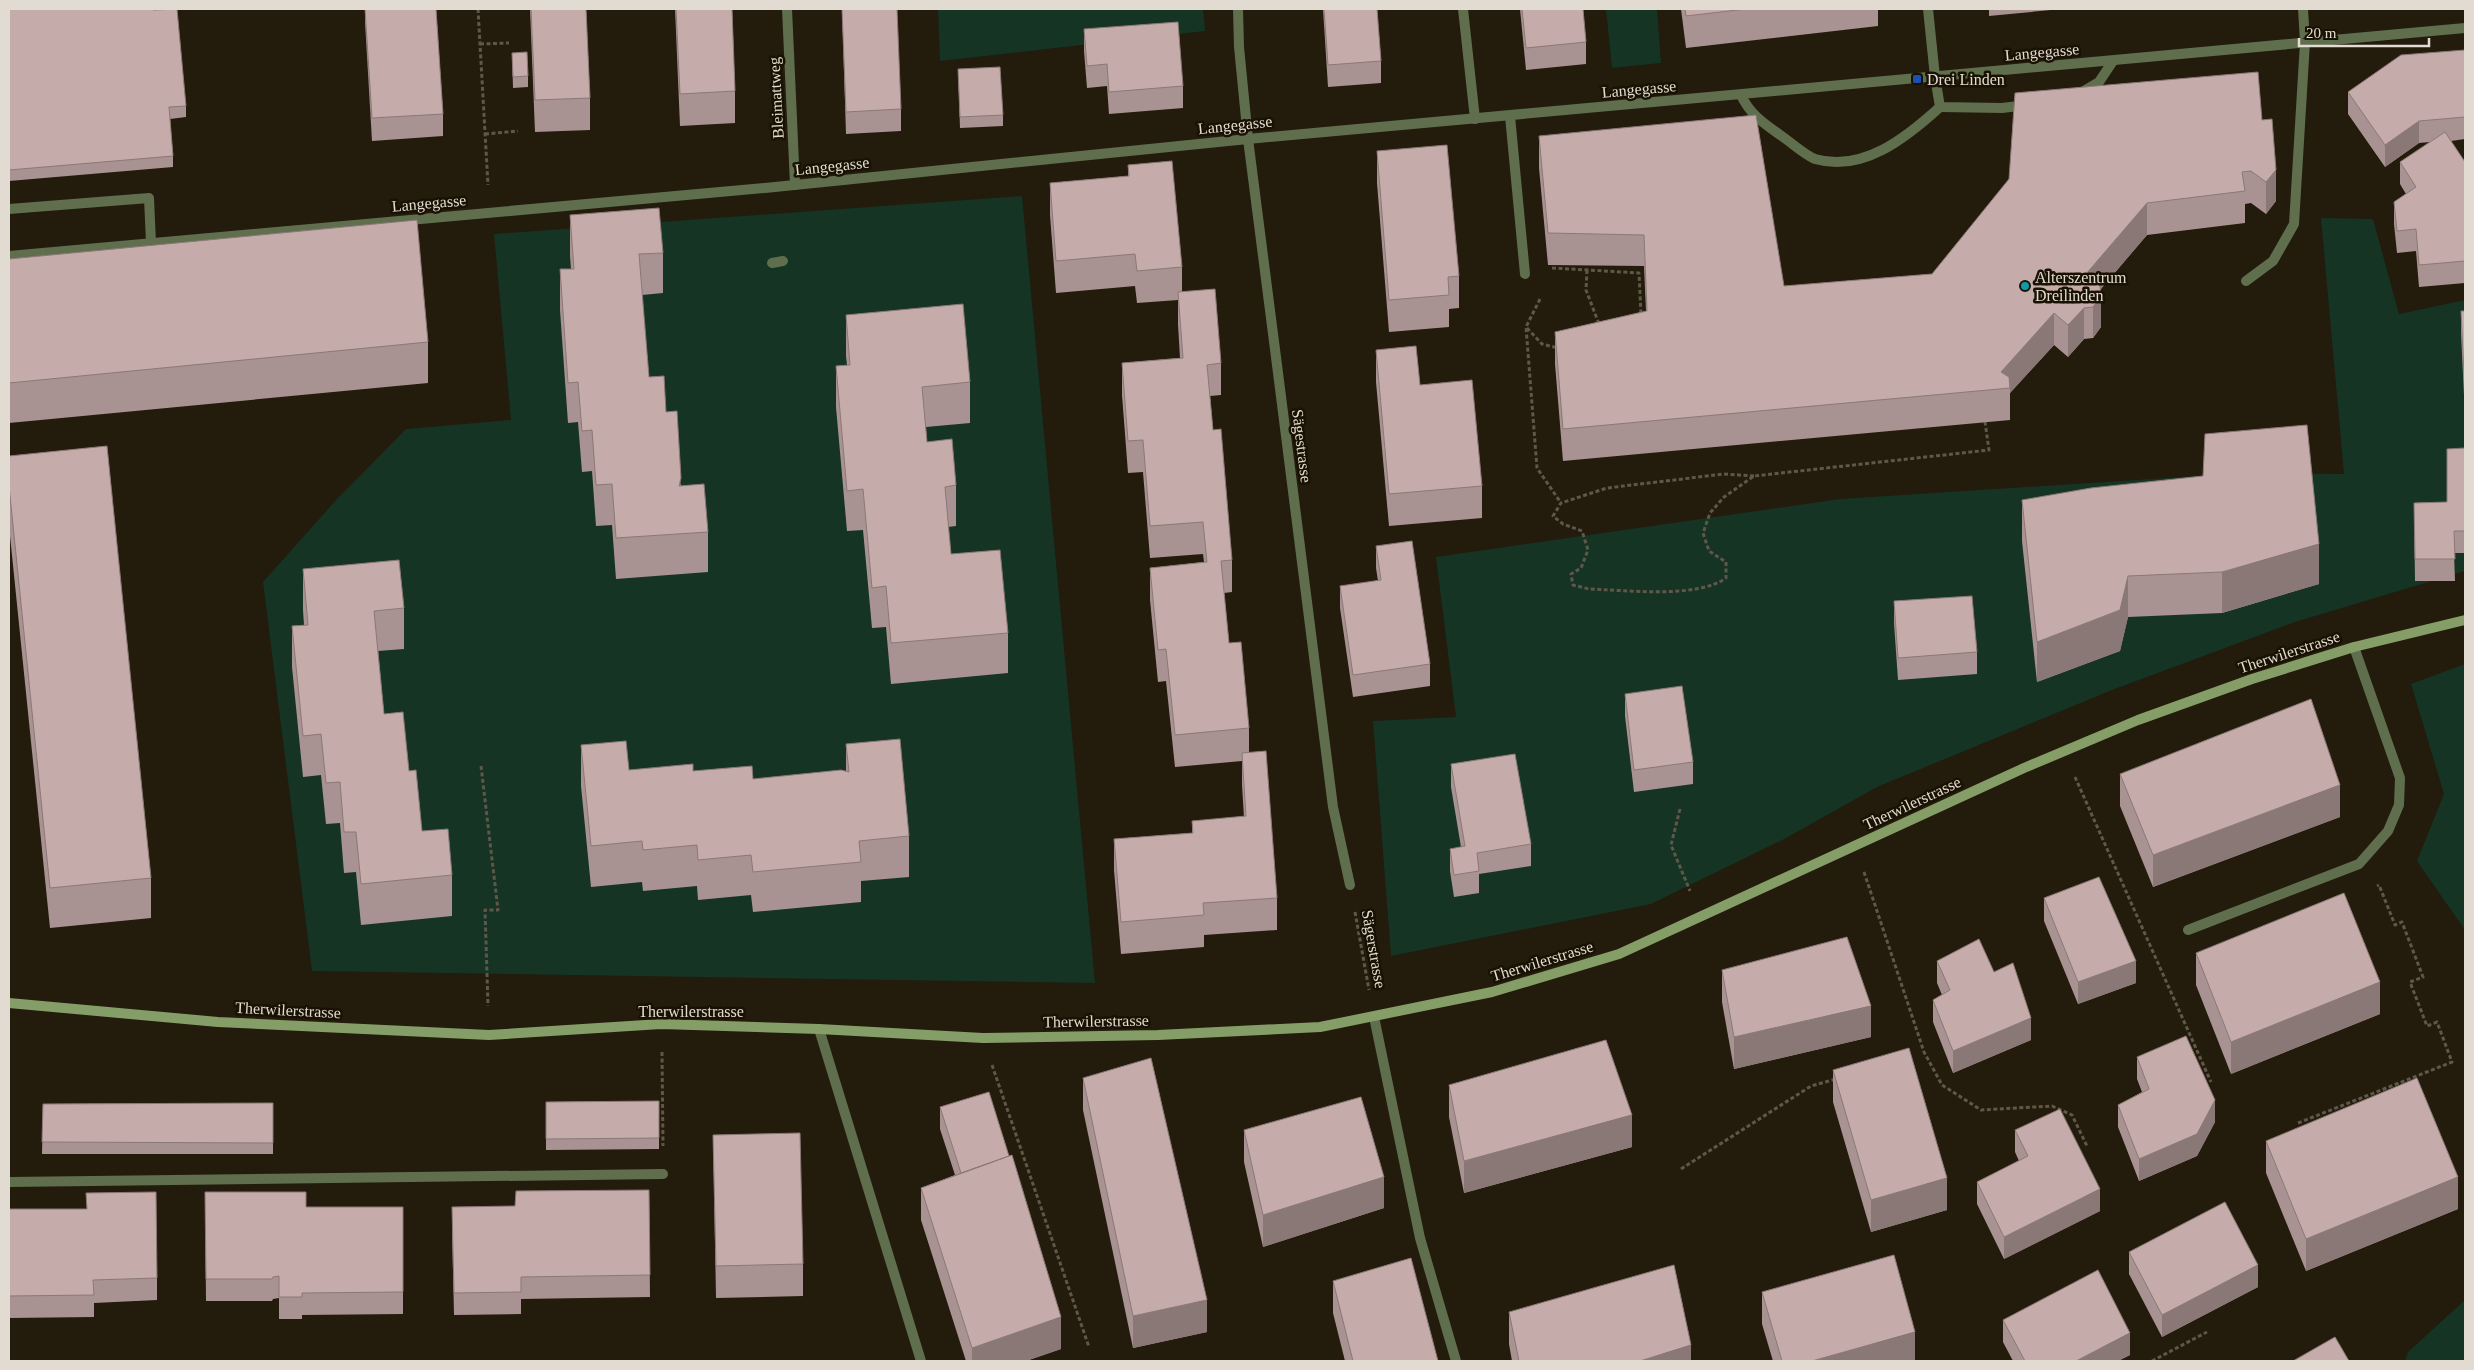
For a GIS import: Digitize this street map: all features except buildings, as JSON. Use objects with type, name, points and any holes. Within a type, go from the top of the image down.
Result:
[{"type":"main road","name":"Therwilerstrasse","points":[[9,1003],[218,1022],[489,1035],[661,1024],[819,1029],[983,1038],[1158,1036],[1320,1027],[1492,992],[1619,954],[2063,751],[2138,720],[2252,678],[2354,647],[2465,620]]},
{"type":"street","name":"Bleimattweg","points":[[787,9],[796,185]]},
{"type":"street","name":"Sägestrasse","points":[[1238,9],[1239,47],[1248,139],[1333,807],[1350,885]]},
{"type":"street","points":[[1463,9],[1475,119]]},
{"type":"street","points":[[1928,9],[1940,107]]},
{"type":"street","points":[[2246,281],[2272,261],[2294,224],[2306,42],[2303,9]]},
{"type":"street","name":"Langegasse","points":[[9,256],[796,185],[1248,139],[2465,28]]},
{"type":"street","points":[[2075,96],[2099,82],[2112,61]]},
{"type":"street","points":[[1742,95],[1748,110],[1814,158],[1846,163],[1872,155],[1913,131],[1940,107],[2002,108],[2039,104]]},
{"type":"street","points":[[1510,116],[1525,274]]},
{"type":"street","points":[[9,209],[149,198],[151,243]]},
{"type":"street","points":[[2188,930],[2359,864],[2388,831],[2399,805],[2400,778],[2354,647]]},
{"type":"street","points":[[1374,1017],[1420,1238],[1456,1361]]},
{"type":"street","points":[[819,1029],[921,1361]]},
{"type":"street","points":[[9,1182],[664,1174]]},
{"type":"path","points":[[478,9],[490,213]]},
{"type":"path","points":[[480,44],[509,43]]},
{"type":"path","points":[[485,134],[518,131]]},
{"type":"path","points":[[1542,268],[1639,273],[1642,317]]},
{"type":"path","points":[[1587,270],[1586,290],[1600,326]]},
{"type":"path","points":[[1544,292],[1526,327],[1537,468],[1561,503]]},
{"type":"path","points":[[1526,327],[1542,344],[1562,348]]},
{"type":"path","points":[[1754,476],[1724,497],[1710,513],[1703,533],[1709,551],[1726,562],[1726,578],[1716,586],[1690,590],[1589,589],[1573,585],[1571,574],[1581,568],[1588,550],[1582,532],[1563,524],[1553,516],[1561,503],[1607,488],[1724,474],[1754,476],[1989,450],[1985,422]]},
{"type":"path","points":[[2063,751],[2211,1082]]},
{"type":"path","points":[[481,766],[498,910],[485,910],[489,1035]]},
{"type":"path","points":[[1680,809],[1671,845],[1701,918]]},
{"type":"path","points":[[1856,845],[1924,1052],[1942,1084],[1981,1110],[2052,1106],[2072,1115],[2087,1146]]},
{"type":"path","name":"Sägerstrasse","points":[[1350,885],[1374,1017]]},
{"type":"path","points":[[2298,1123],[2452,1062],[2437,1022],[2427,1026],[2410,982],[2423,977],[2402,922],[2395,925],[2379,885],[2372,888]]},
{"type":"path","points":[[661,1024],[664,1174]]},
{"type":"path","points":[[983,1038],[1089,1347]]},
{"type":"path","points":[[1681,1168],[1812,1086],[1844,1077]]},
{"type":"path","points":[[2152,1361],[2207,1332]]},
{"type":"green space","points":[[938,9],[1203,9],[1205,31],[940,61]]},
{"type":"green space","points":[[1606,9],[1657,9],[1661,63],[1612,68]]},
{"type":"green space","points":[[1022,196],[1095,983],[312,971],[263,582],[337,499],[406,429],[511,420],[494,234]]},
{"type":"green space","points":[[2321,218],[2373,219],[2399,314],[2465,300],[2465,571],[2295,622],[2112,690],[1877,787],[1786,838],[1651,904],[1391,956],[1373,721],[1456,717],[1436,557],[1840,499],[2244,473],[2344,474]]},
{"type":"green space","points":[[2465,664],[2465,930],[2417,861],[2444,794],[2411,684]]},
{"type":"green space","points":[[2465,1300],[2465,1361],[2405,1361],[2408,1352]]},
{"type":"place","name":"Drei Linden","points":[[1917,79]]},
{"type":"place","name":"Alterszentrum Dreilinden","points":[[2025,286]]}]
